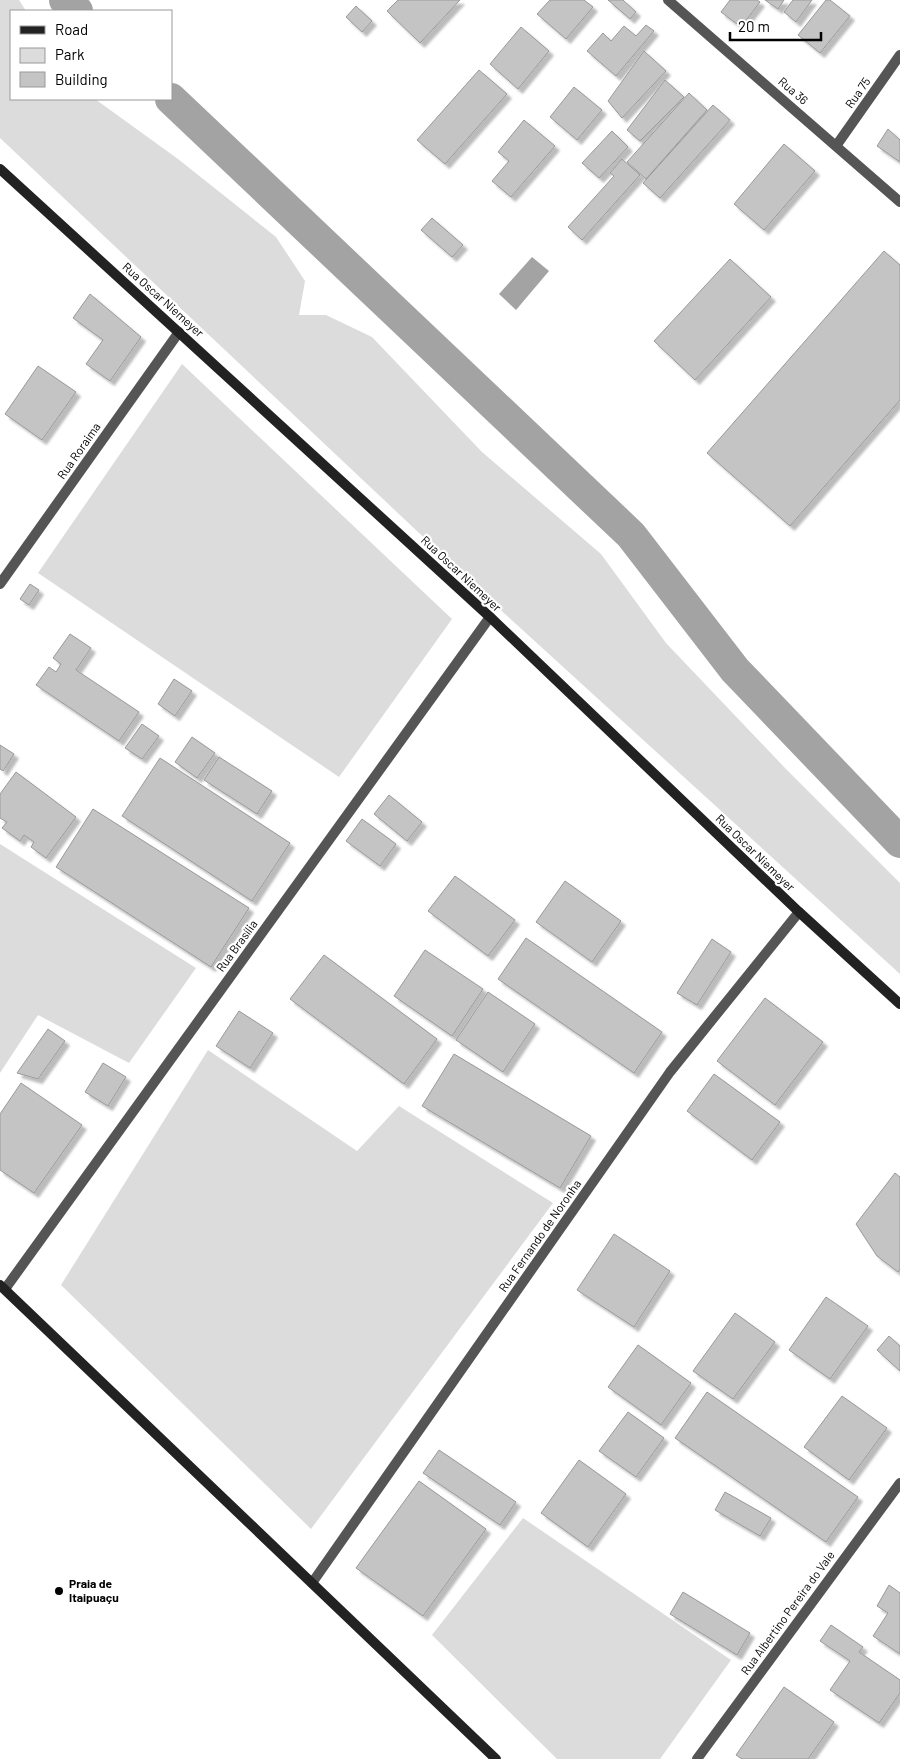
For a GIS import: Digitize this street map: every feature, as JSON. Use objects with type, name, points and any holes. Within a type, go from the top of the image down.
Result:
[{"type":"street","name":"Rua 36","points":[[668,0],[900,202]]},
{"type":"street","name":"Rua 75","points":[[836,146],[900,55]]},
{"type":"street","name":"Rua Oscar Niemeyer","points":[[0,169],[490,617],[799,912],[900,1004]]},
{"type":"street","name":"Rua Roraima","points":[[0,584],[179,332]]},
{"type":"street","name":"Rua Brasília","points":[[2,1287],[490,617]]},
{"type":"street","name":"Rua Fernando de Noronha","points":[[312,1582],[670,1072],[799,912]]},
{"type":"street","points":[[2,1287],[496,1759]]},
{"type":"street","name":"Rua Albertino Pereira do Vale","points":[[697,1759],[900,1483]]},
{"type":"green space","points":[[0,0],[19,0],[25,10],[10,10],[10,100],[96,100],[178,159],[276,237],[305,281],[299,315],[326,315],[372,337],[482,452],[601,554],[666,643],[785,768],[900,883],[900,974],[505,614],[0,138]]},
{"type":"green space","points":[[182,364],[452,619],[339,777],[38,573]]},
{"type":"green space","points":[[0,844],[196,968],[129,1063],[38,1015],[0,1073]]},
{"type":"green space","points":[[208,1050],[357,1151],[399,1106],[553,1203],[311,1529],[61,1285]]},
{"type":"green space","points":[[523,1518],[731,1660],[660,1759],[557,1759],[432,1635]]},
{"type":"shaded area","points":[[532,257],[549,271],[516,310],[499,294]]},
{"type":"building","points":[[398,0],[460,0],[420,43],[387,11]]},
{"type":"building","points":[[550,0],[584,0],[593,7],[566,39],[537,14]]},
{"type":"building","points":[[608,0],[623,0],[636,12],[630,19]]},
{"type":"building","points":[[730,0],[757,0],[760,2],[741,27],[721,12]]},
{"type":"building","points":[[765,0],[784,0],[778,9]]},
{"type":"building","points":[[793,0],[812,0],[796,22],[784,12]]},
{"type":"building","points":[[826,0],[830,0],[850,16],[820,53],[798,35]]},
{"type":"building","points":[[356,6],[372,21],[362,32],[346,17]]},
{"type":"building","points":[[646,25],[654,31],[616,76],[587,51],[603,33],[611,41],[624,26],[636,36]]},
{"type":"building","points":[[521,27],[549,51],[518,89],[490,64]]},
{"type":"building","points":[[644,51],[666,71],[622,118],[608,101]]},
{"type":"building","points":[[479,70],[507,94],[445,164],[417,140]]},
{"type":"building","points":[[665,80],[684,97],[640,141],[627,130]]},
{"type":"building","points":[[574,87],[602,110],[577,140],[550,117]]},
{"type":"building","points":[[689,93],[707,110],[646,179],[627,162]]},
{"type":"building","points":[[713,105],[730,120],[660,198],[643,183]]},
{"type":"building","points":[[524,120],[555,146],[511,197],[492,181],[509,161],[498,152]]},
{"type":"building","points":[[888,129],[900,140],[900,162],[877,146]]},
{"type":"building","points":[[612,131],[628,147],[599,178],[582,163]]},
{"type":"building","points":[[784,144],[815,171],[764,230],[734,204]]},
{"type":"building","points":[[622,159],[640,175],[582,240],[568,227],[614,176],[610,173]]},
{"type":"building","points":[[432,218],[463,245],[452,257],[421,230]]},
{"type":"building","points":[[884,251],[900,265],[900,400],[790,526],[707,453]]},
{"type":"building","points":[[730,259],[771,297],[695,380],[654,341]]},
{"type":"building","points":[[90,294],[141,337],[110,381],[86,364],[103,340],[73,318]]},
{"type":"building","points":[[38,366],[76,392],[42,440],[5,414]]},
{"type":"building","points":[[30,584],[39,590],[29,605],[20,599]]},
{"type":"building","points":[[70,634],[91,648],[76,670],[139,712],[119,741],[36,685],[49,667],[56,672],[61,664],[53,658]]},
{"type":"building","points":[[174,679],[192,691],[175,716],[158,704]]},
{"type":"building","points":[[142,724],[159,736],[142,759],[125,748]]},
{"type":"building","points":[[192,737],[215,753],[197,778],[175,762]]},
{"type":"building","points":[[0,745],[14,754],[3,771],[0,769]]},
{"type":"building","points":[[219,757],[272,791],[257,814],[204,780]]},
{"type":"building","points":[[160,758],[290,843],[252,901],[122,816]]},
{"type":"building","points":[[16,772],[76,817],[46,858],[31,847],[34,842],[24,835],[20,841],[2,828],[7,822],[0,818],[0,794]]},
{"type":"building","points":[[389,795],[422,822],[407,841],[374,814]]},
{"type":"building","points":[[93,809],[249,908],[211,967],[56,867]]},
{"type":"building","points":[[362,819],[396,844],[380,866],[346,841]]},
{"type":"building","points":[[455,876],[515,920],[488,956],[428,911]]},
{"type":"building","points":[[565,881],[621,921],[592,962],[536,922]]},
{"type":"building","points":[[526,938],[662,1032],[634,1073],[498,979]]},
{"type":"building","points":[[712,939],[731,952],[697,1005],[677,993]]},
{"type":"building","points":[[425,950],[483,989],[452,1036],[394,996]]},
{"type":"building","points":[[324,955],[437,1039],[404,1084],[290,999]]},
{"type":"building","points":[[488,992],[535,1024],[503,1072],[456,1040]]},
{"type":"building","points":[[765,998],[823,1042],[775,1105],[717,1061]]},
{"type":"building","points":[[239,1011],[273,1033],[250,1068],[216,1046]]},
{"type":"building","points":[[48,1029],[65,1041],[38,1079],[17,1073]]},
{"type":"building","points":[[454,1054],[591,1136],[560,1188],[422,1106]]},
{"type":"building","points":[[103,1063],[126,1077],[108,1106],[85,1092]]},
{"type":"building","points":[[714,1074],[780,1122],[752,1160],[687,1111]]},
{"type":"building","points":[[21,1083],[82,1125],[34,1193],[0,1170],[0,1114]]},
{"type":"building","points":[[895,1173],[900,1177],[900,1269],[898,1272],[877,1256],[856,1224]]},
{"type":"building","points":[[614,1234],[670,1271],[634,1327],[577,1290]]},
{"type":"building","points":[[826,1297],[868,1326],[830,1379],[789,1350]]},
{"type":"building","points":[[735,1313],[775,1342],[733,1399],[693,1371]]},
{"type":"building","points":[[889,1336],[900,1346],[900,1371],[877,1350]]},
{"type":"building","points":[[638,1345],[691,1383],[661,1425],[608,1387]]},
{"type":"building","points":[[707,1392],[858,1497],[826,1542],[675,1438]]},
{"type":"building","points":[[842,1396],[887,1428],[849,1480],[804,1447]]},
{"type":"building","points":[[628,1412],[664,1438],[636,1477],[599,1451]]},
{"type":"building","points":[[439,1450],[516,1502],[500,1525],[423,1473]]},
{"type":"building","points":[[579,1460],[626,1494],[588,1547],[541,1513]]},
{"type":"building","points":[[419,1481],[486,1529],[423,1616],[356,1568]]},
{"type":"building","points":[[725,1492],[771,1518],[760,1536],[715,1510]]},
{"type":"building","points":[[889,1585],[900,1593],[900,1654],[873,1636],[888,1613],[877,1606]]},
{"type":"building","points":[[683,1592],[750,1633],[737,1655],[670,1614]]},
{"type":"building","points":[[831,1625],[863,1647],[859,1652],[900,1680],[900,1693],[879,1723],[830,1690],[850,1661],[820,1641]]},
{"type":"building","points":[[784,1687],[834,1722],[808,1759],[742,1759],[736,1755]]},
{"type":"waterway","points":[[65,0],[76,10]]},
{"type":"waterway","points":[[172,100],[631,535],[735,670],[900,842]]},
{"type":"place","name":"Praia de Itaipuaçu","points":[[59,1591]]}]
